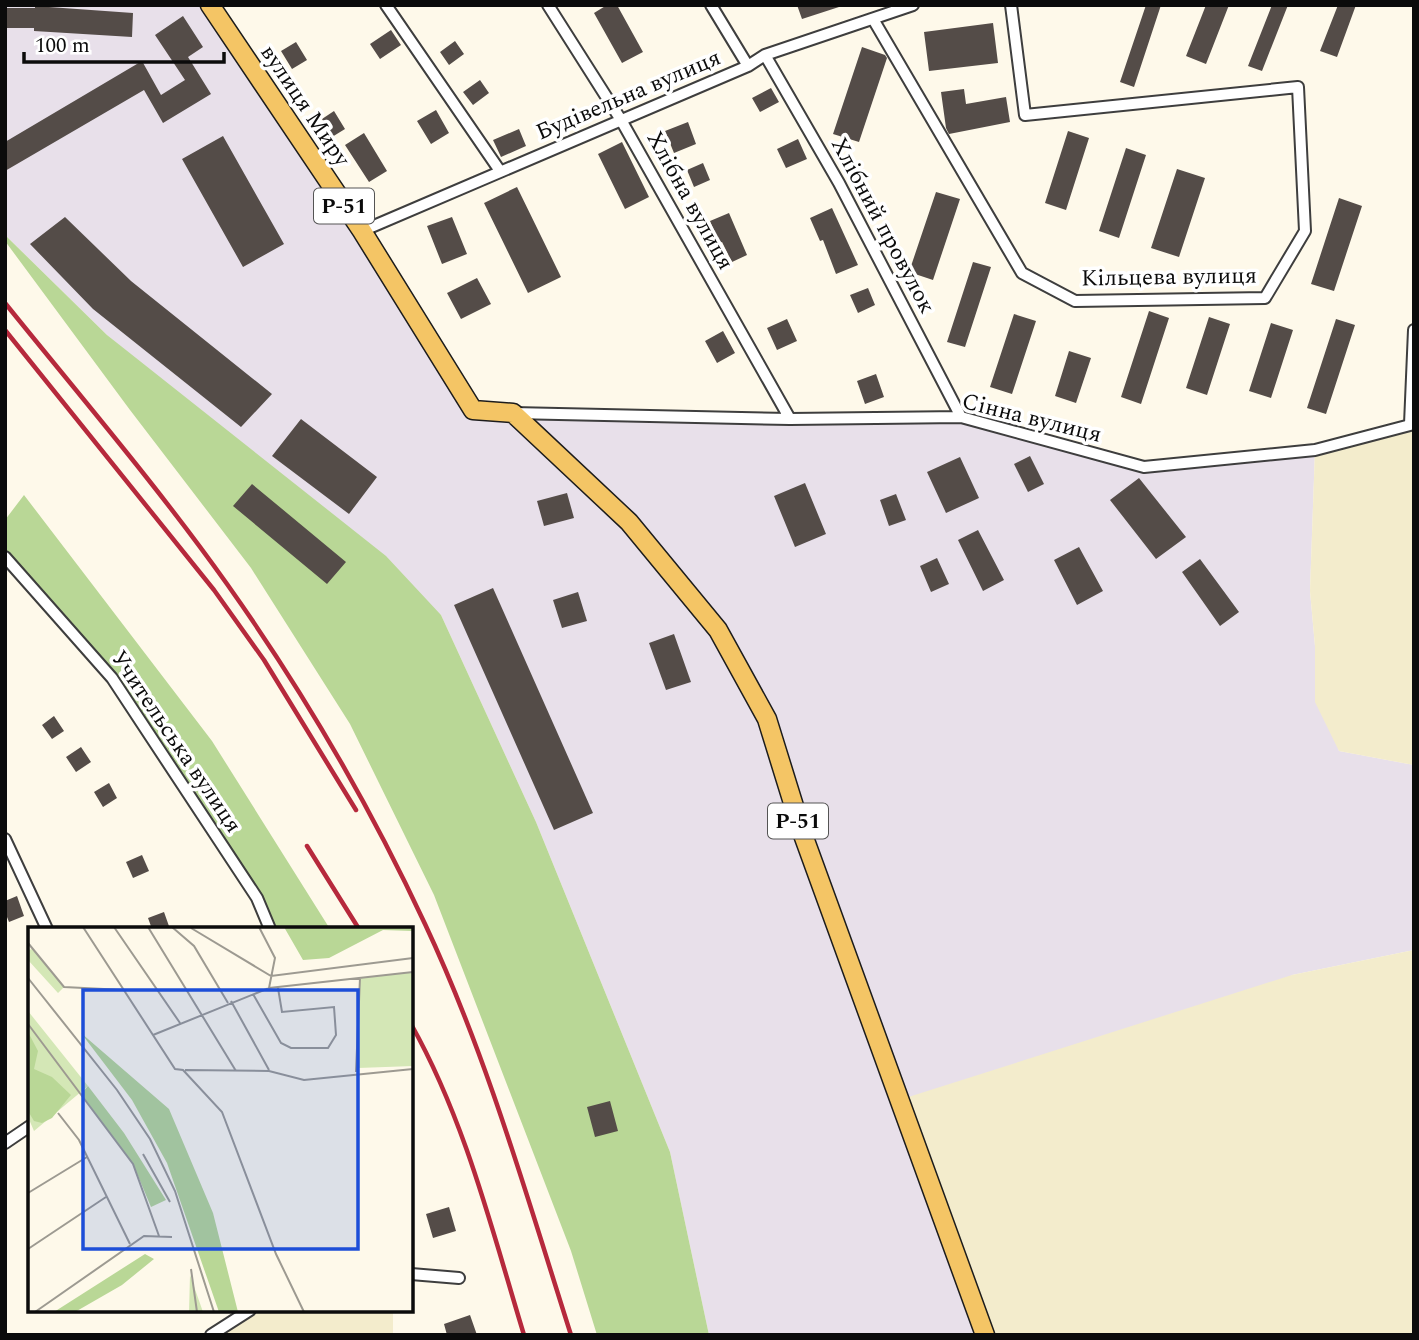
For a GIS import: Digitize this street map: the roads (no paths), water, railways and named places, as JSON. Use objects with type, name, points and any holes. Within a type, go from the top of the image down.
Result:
[{"type":"main road","name":"вулиця Миру","points":[[210,5],[362,231],[473,410],[513,413]]},
{"type":"main road","name":"Р-51","points":[[513,413],[629,522],[718,630],[767,719],[802,832],[985,1335]]},
{"type":"street","points":[[386,5],[500,171]]},
{"type":"street","name":"Хлібна вулиця","points":[[548,5],[621,120],[790,419]]},
{"type":"street","points":[[711,5],[748,66]]},
{"type":"street","name":"Будівельна вулиця","points":[[362,231],[748,66],[765,55],[913,5]]},
{"type":"street","name":"Кільцева вулиця","points":[[873,19],[1022,274],[1075,301],[1265,299],[1305,231],[1298,87],[1025,115],[1011,5]]},
{"type":"street","name":"Хлібний провулок","points":[[765,55],[839,183],[961,417]]},
{"type":"street","points":[[1412,424],[1414,330]]},
{"type":"street","name":"Сінна вулиця","points":[[513,413],[790,419],[961,417],[1144,467],[1315,450],[1412,424]]},
{"type":"street","name":"Учительська вулиця","points":[[5,557],[112,678],[257,898],[269,927]]},
{"type":"street","points":[[5,839],[46,927]]},
{"type":"street","points":[[5,872],[16,865]]},
{"type":"street","points":[[5,1143],[28,1127]]},
{"type":"street","points":[[413,1274],[459,1278]]},
{"type":"street","points":[[211,1335],[242,1312]]},
{"type":"railway","points":[[5,303],[146,477],[227,584],[309,707],[382,836],[425,924],[468,1024],[505,1127],[571,1335]]},
{"type":"railway","points":[[5,330],[214,590],[264,660],[356,810]]},
{"type":"railway","points":[[307,846],[358,927]]},
{"type":"railway","points":[[413,1028],[447,1098],[462,1137],[524,1335]]}]
